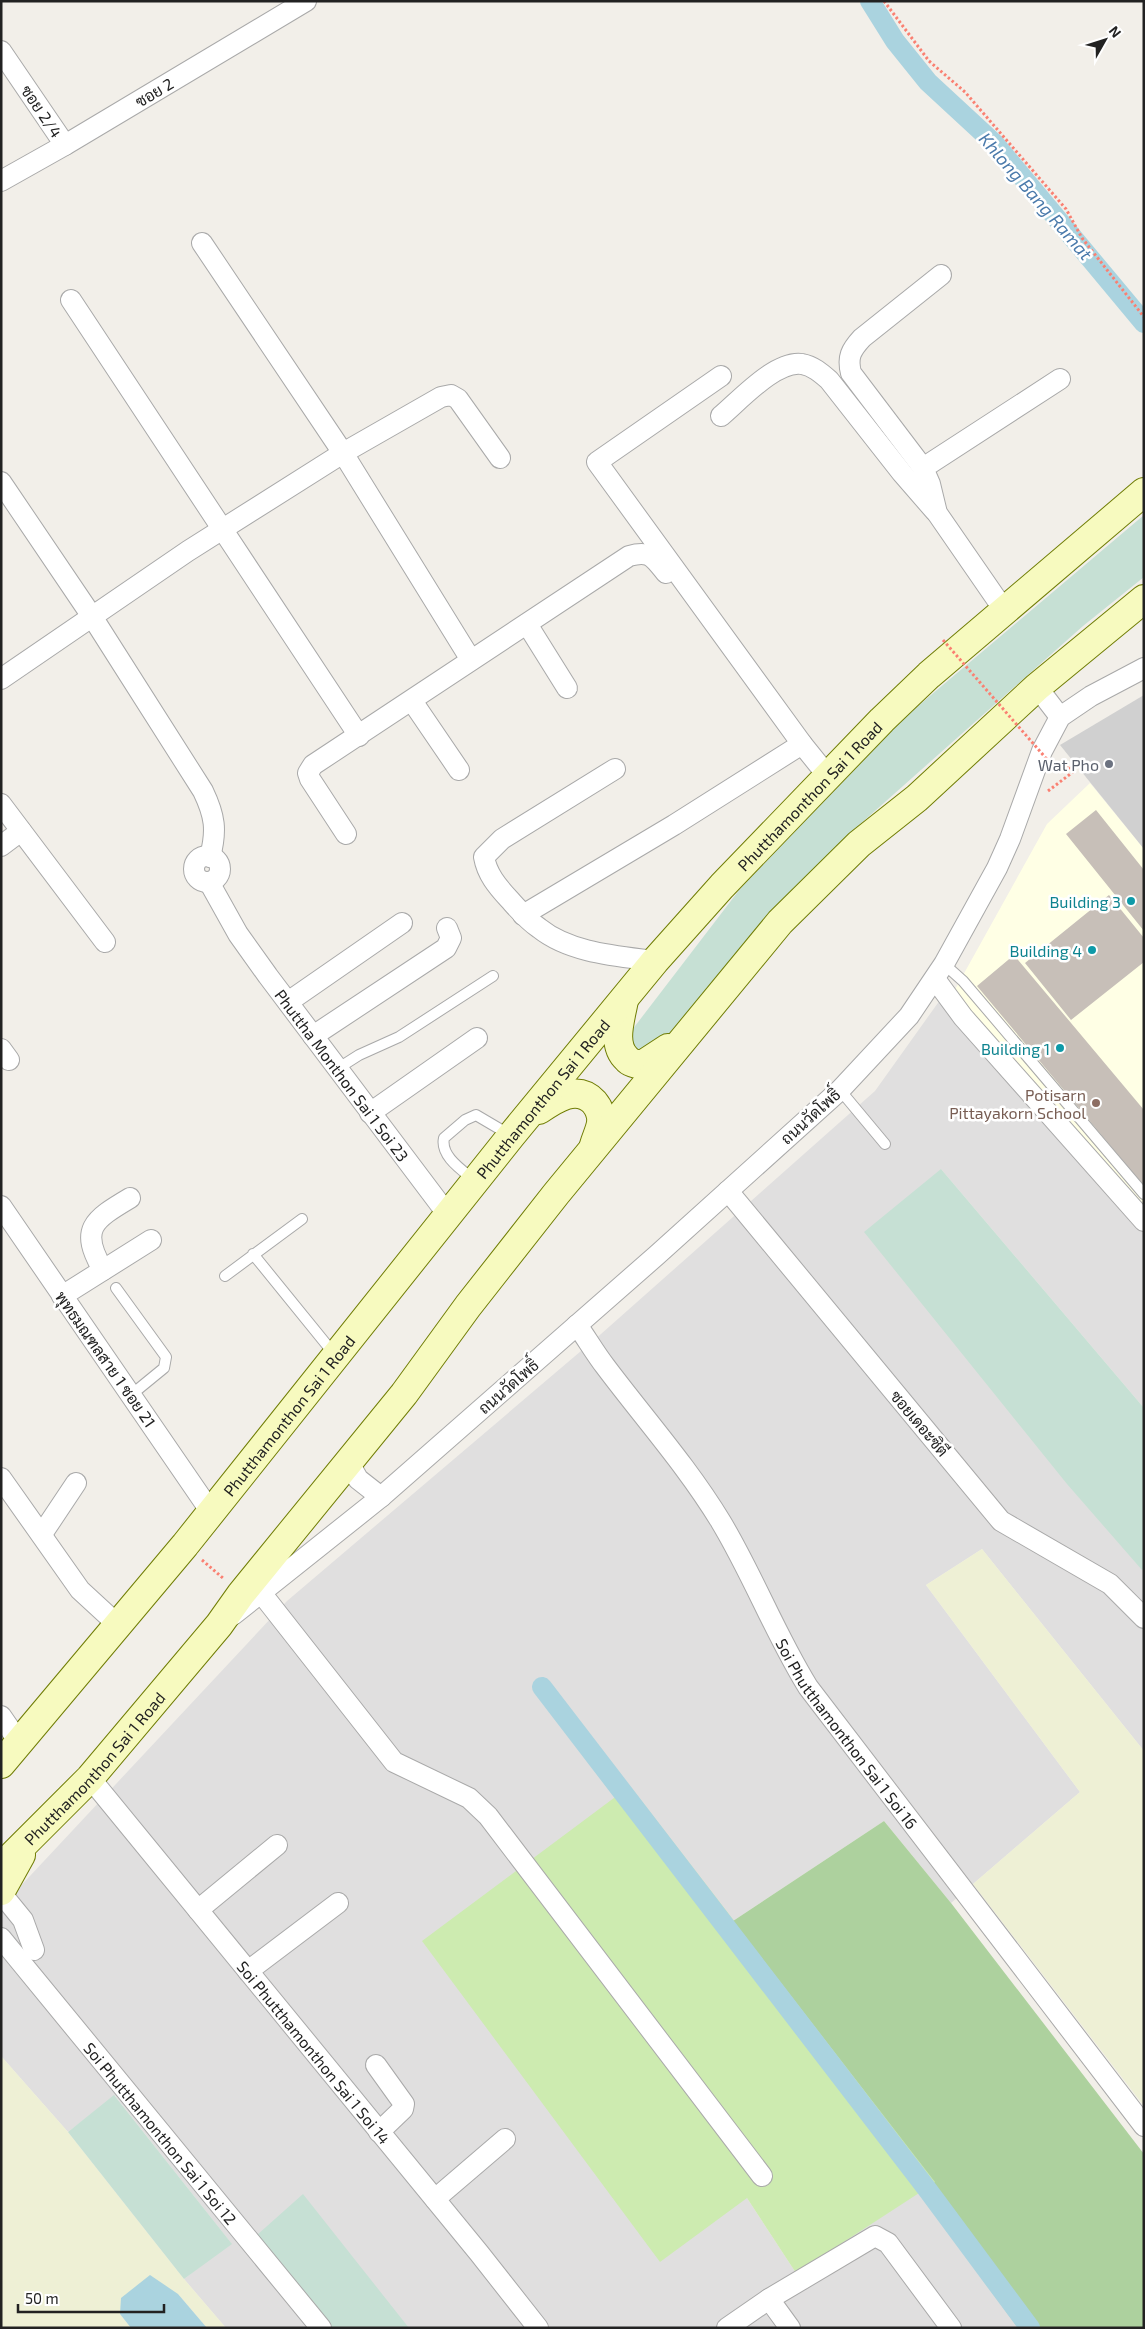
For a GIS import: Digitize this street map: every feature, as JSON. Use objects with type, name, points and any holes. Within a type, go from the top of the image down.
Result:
[{"type":"main road","name":"Phutthamonthon Sai 1 Road","points":[[1,1764],[185,1545],[474,1180],[655,961],[722,886],[827,775],[922,682],[1144,492]]},
{"type":"main road","name":"Phutthamonthon Sai 1 Road","points":[[1,1867],[26,1845],[90,1778],[219,1625],[252,1594],[349,1463],[404,1394],[468,1306],[593,1149],[780,922],[859,844],[916,798],[1037,687],[1144,599]]},
{"type":"main road","points":[[624,999],[618,1036],[620,1049],[627,1060],[642,1065],[684,1038]]},
{"type":"main road","points":[[517,1128],[560,1096],[576,1093],[588,1096],[600,1108],[601,1122],[593,1149]]},
{"type":"main road","points":[[1,1892],[26,1845]]},
{"type":"street","name":"ซอย 2","points":[[1,181],[65,146],[306,1]]},
{"type":"street","name":"ซอย 2/4","points":[[1,51],[65,146]]},
{"type":"street","points":[[202,243],[342,453],[471,660]]},
{"type":"street","points":[[937,513],[930,484],[922,468],[851,373],[848,361],[852,349],[862,338],[941,275]]},
{"type":"street","points":[[71,300],[359,736]]},
{"type":"street","points":[[722,416],[783,366],[801,364],[816,369],[829,380],[902,474],[937,513],[1004,610]]},
{"type":"street","points":[[720,376],[597,462],[802,744],[827,775]]},
{"type":"street","points":[[922,468],[1060,379]]},
{"type":"street","points":[[1,679],[222,530],[342,453],[441,397],[451,395],[458,399],[500,458]]},
{"type":"street","points":[[1,482],[93,618]]},
{"type":"street","points":[[346,834],[310,780],[308,773],[314,765],[629,556],[642,552],[653,557],[680,590]]},
{"type":"street","name":"Phuttha Monthon Sai 1 Soi 23","points":[[93,618],[203,791],[213,812],[213,845],[210,857],[219,864],[220,872],[216,879],[209,882],[238,934],[337,1069],[448,1215]]},
{"type":"street","points":[[526,624],[567,688]]},
{"type":"street","name":"ถนนวัดโพธิ์","points":[[252,1594],[381,1497],[840,1090],[909,1016],[940,972],[997,868],[1010,839],[1042,751],[1060,717],[1091,696],[1144,668]]},
{"type":"street","points":[[1037,687],[1060,717]]},
{"type":"street","points":[[412,701],[459,770]]},
{"type":"street","points":[[523,915],[802,744]]},
{"type":"street","points":[[615,769],[502,839],[484,857],[486,868],[495,883],[523,915],[539,929],[560,941],[594,951],[655,961]]},
{"type":"street","points":[[1,804],[105,942]]},
{"type":"street","points":[[1,846],[21,831]]},
{"type":"street","points":[[288,1002],[402,923]]},
{"type":"street","points":[[313,1036],[446,948],[451,938],[447,928]]},
{"type":"street","points":[[940,972],[963,1017],[1144,1221]]},
{"type":"street","points":[[370,1113],[478,1038]]},
{"type":"street","name":"ซอยเดอะซิตี","points":[[728,1191],[1001,1521],[1110,1584],[1144,1618]]},
{"type":"street","points":[[104,1270],[92,1252],[89,1238],[92,1229],[109,1211],[130,1198]]},
{"type":"street","name":"พุทธมณฑลสาย 1 ซอย 21","points":[[1,1206],[211,1512]]},
{"type":"street","points":[[62,1296],[151,1240]]},
{"type":"street","name":"Soi Phutthamonthon Sai 1 Soi 16","points":[[577,1325],[604,1364],[698,1486],[721,1522],[744,1563],[789,1656],[808,1687],[1144,2126]]},
{"type":"street","points":[[349,1463],[358,1479],[381,1497]]},
{"type":"street","points":[[1,1478],[80,1590],[118,1625]]},
{"type":"street","points":[[42,1534],[76,1483]]},
{"type":"street","points":[[252,1594],[394,1762],[468,1798],[488,1816],[762,2176]]},
{"type":"street","points":[[1,1716],[19,1742]]},
{"type":"street","name":"Soi Phutthamonthon Sai 1 Soi 14","points":[[90,1778],[435,2199],[538,2328]]},
{"type":"street","points":[[198,1910],[276,1845]]},
{"type":"street","points":[[1,1892],[23,1920],[34,1950]]},
{"type":"street","points":[[248,1972],[338,1903]]},
{"type":"street","name":"Soi Phutthamonthon Sai 1 Soi 12","points":[[1,1938],[321,2328]]},
{"type":"street","points":[[376,2065],[404,2104],[403,2109],[379,2132]]},
{"type":"street","points":[[435,2199],[505,2139]]},
{"type":"street","points":[[727,2328],[769,2300],[875,2236],[888,2244],[951,2328]]},
{"type":"street","points":[[769,2300],[790,2328]]},
{"type":"lane","points":[[940,972],[963,981],[1144,1194]]},
{"type":"lane","points":[[337,1069],[359,1055],[399,1036],[493,976]]},
{"type":"lane","points":[[840,1090],[885,1144]]},
{"type":"lane","points":[[474,1180],[449,1157],[444,1148],[444,1138],[464,1120],[476,1116],[517,1128]]},
{"type":"lane","points":[[225,1276],[302,1219]]},
{"type":"lane","points":[[254,1254],[335,1356]]},
{"type":"lane","points":[[116,1288],[166,1358],[164,1368],[131,1395]]},
{"type":"path","points":[[884,1],[929,60],[965,92],[1066,209],[1082,238],[1144,317]]},
{"type":"path","points":[[943,640],[1058,772],[1068,765],[1073,772],[1047,792],[1029,785]]},
{"type":"path","points":[[185,1545],[252,1594]]},
{"type":"shaded area","points":[[1144,515],[1144,577],[1083,626],[849,834],[750,937],[657,1048],[647,1055],[632,1048],[632,1030],[740,889],[905,717]]},
{"type":"shaded area","name":"Wat Pho","points":[[1144,695],[1144,849],[1060,745]]},
{"type":"shaded area","name":"Potisarn Pittayakorn School","points":[[1090,783],[1144,849],[1144,1212],[952,995],[1047,824]]},
{"type":"shaded area","points":[[940,1000],[1144,1212],[1144,1408],[941,1169],[1142,1569],[1144,1568],[1144,1751],[982,1549],[926,1585],[1080,1792],[951,1903],[884,1821],[733,1921],[630,1786],[747,2198],[796,2273],[919,2192],[1018,2328],[226,2328],[184,2279],[231,2243],[115,2096],[68,2132],[1,2056],[1,1907],[287,1601],[601,1334],[875,1091]]},
{"type":"shaded area","points":[[941,1169],[1144,1408],[1144,1568],[1142,1570],[1067,1484],[864,1232]]},
{"type":"shaded area","points":[[982,1549],[1144,1751],[1144,2106],[973,1884],[1080,1792],[926,1585]]},
{"type":"shaded area","points":[[1,2056],[68,2132],[184,2279],[226,2328],[207,2328],[178,2294],[120,2314],[131,2328],[1,2328]]},
{"type":"shaded area","points":[[114,2095],[232,2244],[184,2279],[68,2132]]},
{"type":"shaded area","points":[[303,2194],[409,2328],[332,2328],[257,2235]]},
{"type":"green space","points":[[630,1786],[936,2182],[796,2273],[747,2198],[660,2262],[422,1941]]},
{"type":"green space","points":[[884,1821],[951,1903],[1144,2154],[1144,2328],[1018,2328],[919,2192],[935,2182],[733,1921]]},
{"type":"water","points":[[150,2275],[178,2294],[207,2328],[131,2328],[120,2314],[121,2298]]},
{"type":"building","name":"Building 3","points":[[1096,810],[1144,870],[1144,931],[1066,834]]},
{"type":"building","name":"Building 4","points":[[1109,895],[1144,938],[1144,962],[1071,1020],[1025,963]]},
{"type":"building","name":"Building 1","points":[[1014,955],[1144,1110],[1144,1186],[977,986]]},
{"type":"waterway","name":"Khlong Bang Ramat","points":[[870,1],[895,41],[928,82],[994,143],[1144,323]]},
{"type":"waterway","points":[[542,1687],[927,2189],[1030,2328]]},
{"type":"place","name":"Wat Pho","points":[[1109,764]]},
{"type":"place","name":"Building 3","points":[[1131,901]]},
{"type":"place","name":"Building 4","points":[[1092,950]]},
{"type":"place","name":"Building 1","points":[[1060,1048]]},
{"type":"place","name":"Potisarn Pittayakorn School","points":[[1096,1103]]}]
